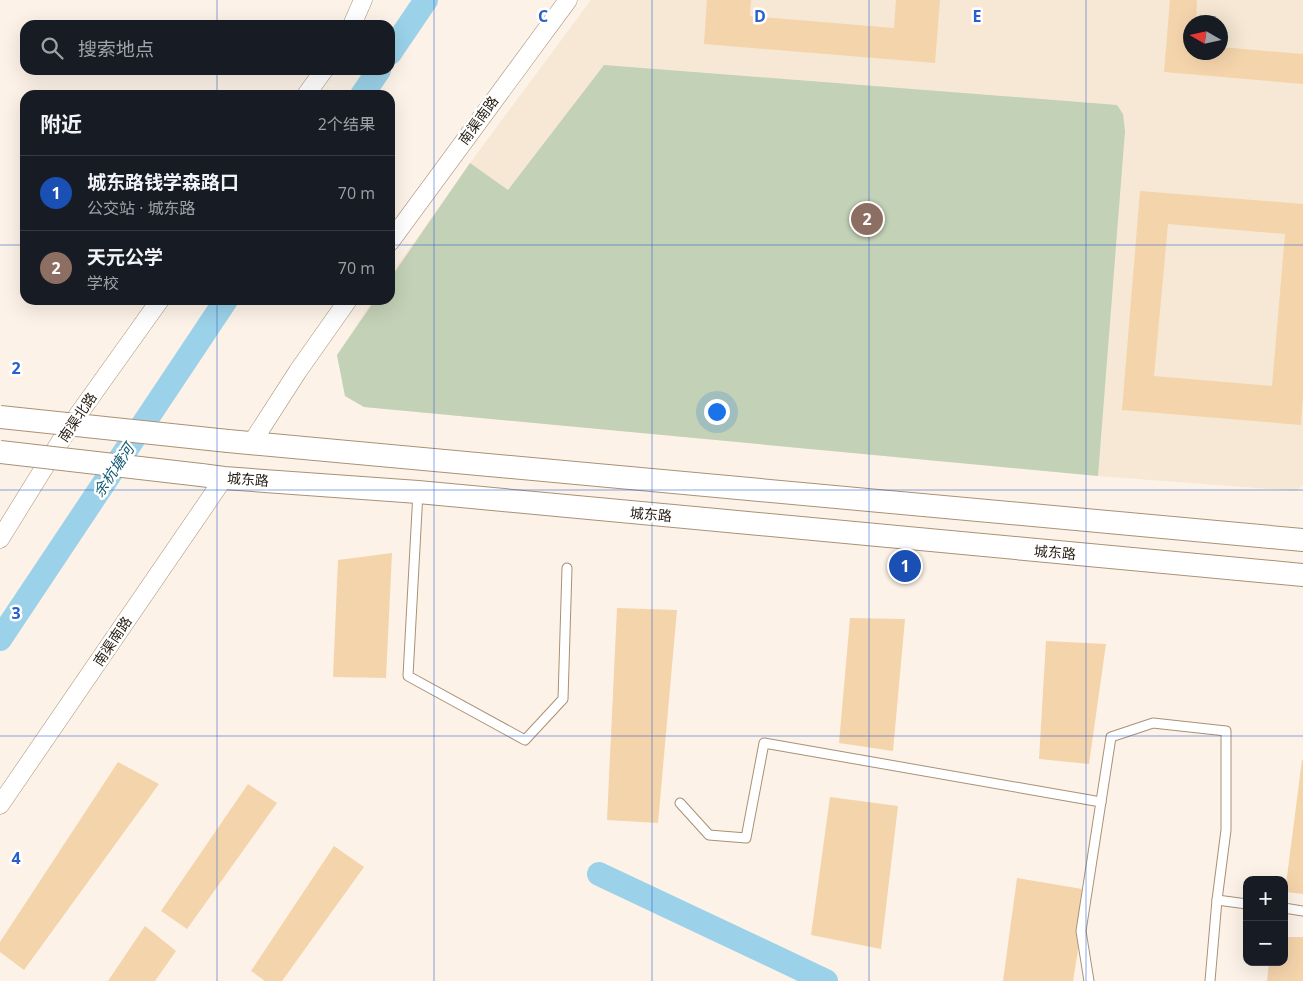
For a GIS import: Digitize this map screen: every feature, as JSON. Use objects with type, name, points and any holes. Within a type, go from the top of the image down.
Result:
[{"type":"street","points":[[354,20],[363,0]]},
{"type":"street","name":"南渠南路","points":[[395,235],[568,0]]},
{"type":"street","points":[[310,90],[320,75]]},
{"type":"street","name":"南渠北路","points":[[0,539],[70,426],[156,305]]},
{"type":"street","points":[[252,444],[298,371],[344,305]]},
{"type":"street","points":[[0,417],[252,444],[1303,540]]},
{"type":"street","name":"城东路","points":[[0,452],[224,478],[418,492],[1303,575]]},
{"type":"street","name":"南渠南路","points":[[0,805],[224,478]]},
{"type":"lane","points":[[418,492],[408,676],[525,740],[563,699],[566,568]]},
{"type":"lane","points":[[1089,981],[1081,931],[1111,737],[1153,723],[1226,731],[1226,830],[1217,900],[1210,981]]},
{"type":"lane","points":[[680,802],[709,835],[746,838],[764,743],[1101,802]]},
{"type":"lane","points":[[1217,900],[1243,903]]},
{"type":"lane","points":[[1288,908],[1303,910]]},
{"type":"shaded area","points":[[591,0],[1303,0],[1303,485],[1296,491],[1098,476],[364,407],[345,396],[337,355],[370,305],[395,305],[395,269],[470,163]]},
{"type":"green space","points":[[604,65],[1117,105],[1123,114],[1125,131],[1098,476],[364,407],[345,396],[337,355],[372,305],[395,305],[395,272],[470,163],[508,190]]},
{"type":"building","points":[[707,0],[751,0],[750,16],[894,28],[896,0],[940,0],[935,63],[704,44]]},
{"type":"building","points":[[1170,0],[1197,0],[1196,15],[1183,15],[1183,60],[1228,60],[1228,48],[1303,54],[1303,84],[1164,72]]},
{"type":"building","points":[[1140,191],[1303,204],[1303,394],[1301,425],[1122,410]],"holes":[[[1168,224],[1285,234],[1272,386],[1154,376]]]},
{"type":"building","points":[[392,553],[386,678],[333,677],[338,560]]},
{"type":"building","points":[[617,608],[677,610],[658,823],[607,820]]},
{"type":"building","points":[[850,618],[905,619],[893,751],[839,743]]},
{"type":"building","points":[[1046,641],[1106,644],[1089,764],[1039,759]]},
{"type":"building","points":[[1303,760],[1303,894],[1288,892],[1287,876]]},
{"type":"building","points":[[118,762],[159,784],[24,970],[0,952],[0,942]]},
{"type":"building","points":[[248,784],[277,803],[187,929],[161,911]]},
{"type":"building","points":[[830,797],[898,806],[881,949],[811,935]]},
{"type":"building","points":[[334,846],[364,867],[282,981],[265,981],[251,971]]},
{"type":"building","points":[[1017,878],[1088,890],[1073,981],[1003,981]]},
{"type":"building","points":[[145,926],[176,951],[155,981],[108,981]]},
{"type":"building","points":[[1288,937],[1303,937],[1303,981],[1267,981],[1269,966],[1288,966]]},
{"type":"waterway","name":"余杭塘河","points":[[395,46],[426,0]]},
{"type":"waterway","name":"余杭塘河","points":[[365,90],[376,75]]},
{"type":"waterway","name":"余杭塘河","points":[[0,639],[223,305]]},
{"type":"waterway","points":[[599,874],[826,981]]},
{"type":"place","name":"天元公学","points":[[867,219]]},
{"type":"place","name":"城东路钱学森路口","points":[[905,566]]}]
